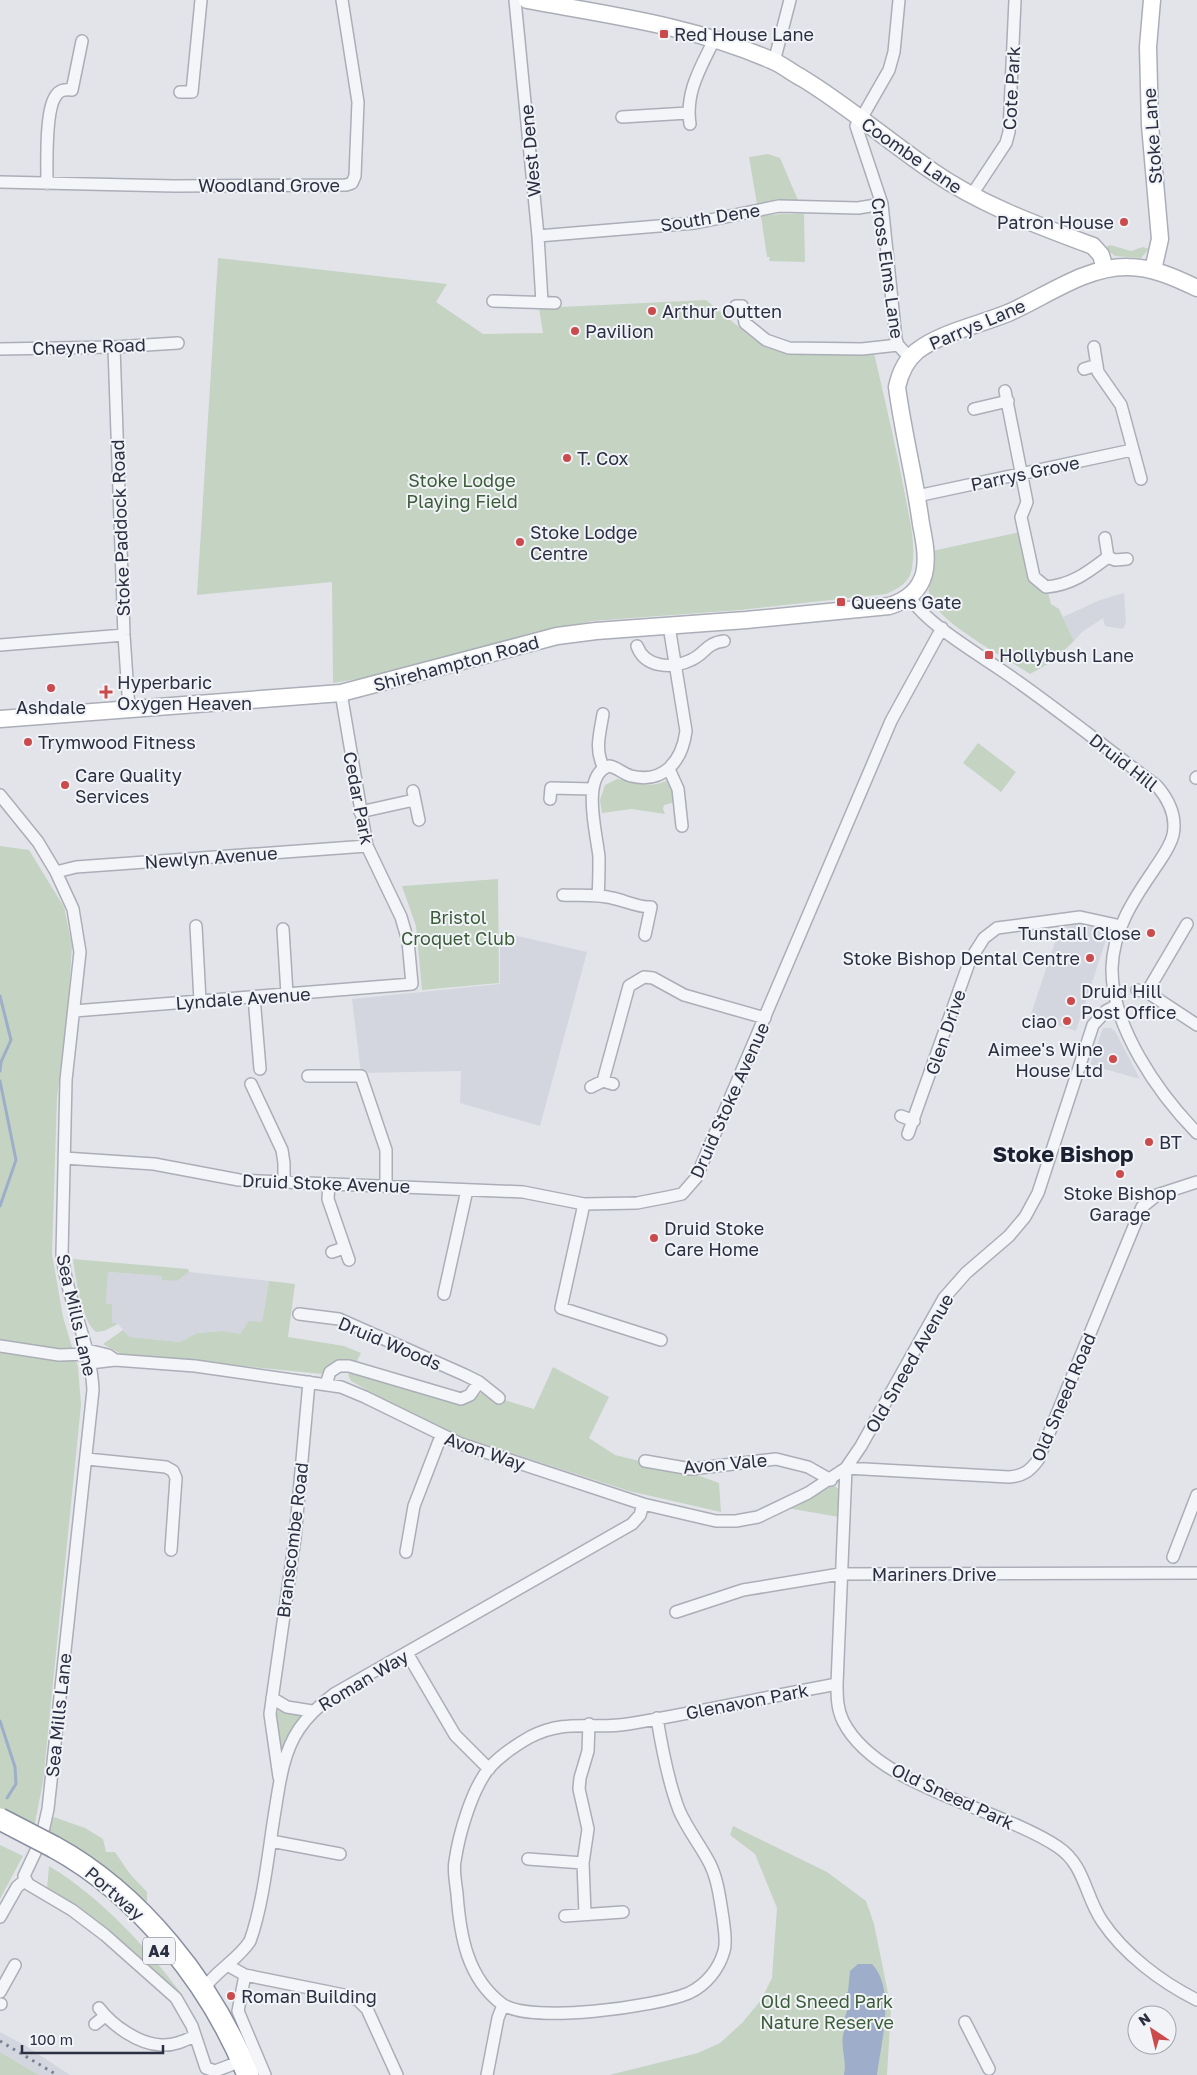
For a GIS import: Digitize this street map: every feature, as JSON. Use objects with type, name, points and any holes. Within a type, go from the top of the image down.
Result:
[{"type":"highway","name":"Portway","points":[[0,1819],[52,1851],[113,1902],[149,1939],[189,1988],[209,2019],[227,2072]]},
{"type":"highway","name":"Portway","points":[[0,1831],[89,1868],[159,1933],[198,1982],[225,2026],[227,2072]]},
{"type":"main road","name":"Coombe Lane","points":[[526,0],[646,22],[714,40],[774,62],[822,90],[932,171],[972,196],[1020,219],[1092,246],[1101,255],[1105,270]]},
{"type":"main road","name":"Stoke Lane","points":[[1152,0],[1148,48],[1150,125],[1160,239],[1153,270]]},
{"type":"main road","name":"Parrys Lane","points":[[910,597],[924,574],[926,561],[917,496],[897,387],[899,376],[910,358],[933,342],[1008,313],[1105,270],[1128,267],[1153,270],[1197,288]]},
{"type":"main road","name":"Shirehampton Road","points":[[0,719],[341,693],[557,636],[889,606],[910,597]]},
{"type":"street","points":[[180,92],[192,92],[201,0]]},
{"type":"street","name":"Woodland Grove","points":[[0,182],[318,186],[352,183],[355,176],[358,102],[342,0]]},
{"type":"street","name":"West Dene","points":[[515,0],[538,236],[542,302]]},
{"type":"street","points":[[774,62],[790,0]]},
{"type":"street","points":[[860,118],[890,70],[899,0]]},
{"type":"street","name":"Cote Park","points":[[972,196],[1006,143],[1009,132],[1015,0]]},
{"type":"street","points":[[622,117],[635,111],[689,118],[694,81],[714,40]]},
{"type":"street","points":[[47,184],[50,110],[58,94],[63,89],[72,90],[75,53],[82,41]]},
{"type":"street","name":"Cross Elms Lane","points":[[860,118],[856,126],[882,204],[898,345],[910,358]]},
{"type":"street","name":"South Dene","points":[[538,236],[695,223],[779,206],[858,208],[882,204]]},
{"type":"street","points":[[493,301],[555,303]]},
{"type":"street","points":[[736,306],[742,306],[745,323],[766,340],[789,348],[862,349],[898,345]]},
{"type":"street","name":"Cheyne Road","points":[[0,349],[114,347],[178,343]]},
{"type":"street","name":"Stoke Paddock Road","points":[[114,347],[124,635],[129,709]]},
{"type":"street","points":[[1094,347],[1098,372],[1121,405],[1141,479]]},
{"type":"street","points":[[1084,369],[1096,365]]},
{"type":"street","points":[[974,409],[1006,396],[1023,473],[1027,502],[1020,517],[1034,577],[1039,583],[1046,587],[1080,579],[1108,557]]},
{"type":"street","name":"Parrys Grove","points":[[917,496],[1132,450]]},
{"type":"street","points":[[1105,538],[1108,557]]},
{"type":"street","points":[[1108,557],[1115,560],[1127,559]]},
{"type":"street","name":"Druid Hill","points":[[910,597],[916,606],[942,628],[1044,701],[1157,786],[1165,796],[1174,816],[1172,841],[1137,894],[1121,926],[1112,967],[1117,1005],[1137,1051],[1162,1092],[1197,1133]]},
{"type":"street","points":[[598,896],[599,858],[593,809],[593,789],[604,768],[612,766],[632,776],[652,778],[669,769],[684,747],[686,731],[668,626]]},
{"type":"street","name":"Druid Stoke Avenue","points":[[64,1158],[154,1164],[239,1180],[523,1192],[584,1204],[637,1203],[682,1194],[696,1178],[891,721],[942,628]]},
{"type":"street","points":[[0,645],[124,635]]},
{"type":"street","points":[[637,646],[644,659],[664,666],[690,661],[713,642],[724,641]]},
{"type":"street","name":"Cedar Park","points":[[341,693],[367,846],[401,917],[408,941],[412,984]]},
{"type":"street","points":[[603,714],[597,750],[598,757],[604,768]]},
{"type":"street","points":[[669,769],[678,789],[675,809],[682,826]]},
{"type":"street","points":[[550,799],[550,788],[593,789]]},
{"type":"street","name":"Sea Mills Lane","points":[[0,795],[38,842],[56,872],[73,909],[80,952],[66,1080],[62,1236],[64,1273],[89,1356],[93,1390],[48,1809],[41,1840],[25,1870],[25,1880],[17,1887],[0,1917]]},
{"type":"street","points":[[360,812],[414,796],[419,820]]},
{"type":"street","name":"Newlyn Avenue","points":[[56,872],[76,866],[367,846]]},
{"type":"street","points":[[563,895],[598,896],[651,907],[645,934]]},
{"type":"street","name":"Glen Drive","points":[[908,1134],[970,960],[984,938],[997,928],[1080,917],[1121,926]]},
{"type":"street","points":[[1187,924],[1142,991],[1197,1025]]},
{"type":"street","points":[[196,926],[192,940],[200,1001]]},
{"type":"street","points":[[283,930],[279,944],[287,994]]},
{"type":"street","points":[[592,1087],[608,1083],[629,986],[636,980],[653,978],[684,996],[765,1018]]},
{"type":"street","name":"Lyndale Avenue","points":[[74,1011],[412,984]]},
{"type":"street","points":[[254,998],[264,1062]]},
{"type":"street","name":"Old Sneed Avenue","points":[[846,1468],[861,1446],[944,1298],[966,1273],[1009,1236],[1024,1217],[1038,1193],[1093,1026],[1106,1011],[1117,1005]]},
{"type":"street","points":[[308,1076],[361,1076],[371,1088],[386,1150],[386,1185]]},
{"type":"street","points":[[266,1089],[253,1089],[282,1150],[284,1181]]},
{"type":"street","points":[[901,1116],[914,1121]]},
{"type":"street","name":"Old Sneed Road","points":[[846,1468],[1009,1477],[1018,1476],[1032,1468],[1038,1460],[1142,1207],[1158,1195],[1197,1182]]},
{"type":"street","points":[[329,1184],[328,1199],[349,1260]]},
{"type":"street","points":[[445,1294],[467,1190]]},
{"type":"street","points":[[584,1204],[561,1308],[661,1340]]},
{"type":"street","points":[[332,1252],[344,1248]]},
{"type":"street","name":"Druid Woods","points":[[299,1314],[340,1319],[479,1382],[499,1398]]},
{"type":"street","name":"Avon Way","points":[[0,1346],[59,1355],[195,1366],[326,1384],[365,1397],[441,1436],[643,1504],[697,1518],[736,1521],[758,1516],[777,1509],[831,1480],[846,1468]]},
{"type":"street","name":"Druid Woods","points":[[326,1384],[330,1372],[339,1366],[349,1366],[461,1399],[470,1395],[479,1382]]},
{"type":"street","name":"Branscombe Road","points":[[280,1779],[271,1729],[272,1698],[295,1538],[310,1382]]},
{"type":"street","points":[[406,1552],[414,1506],[441,1436]]},
{"type":"street","points":[[87,1459],[166,1467],[173,1471],[176,1478],[174,1544]]},
{"type":"street","name":"Avon Vale","points":[[645,1461],[691,1469],[776,1459],[808,1467],[831,1480]]},
{"type":"street","name":"Old Sneed Park","points":[[846,1468],[840,1574],[837,1684],[838,1709],[842,1720],[862,1746],[899,1774],[1035,1834],[1060,1848],[1078,1866],[1098,1913],[1117,1939],[1167,1984],[1197,2000]]},
{"type":"street","points":[[1172,1557],[1197,1496]]},
{"type":"street","name":"Roman Way","points":[[198,1982],[208,1983],[244,1951],[250,1941],[271,1841],[280,1779],[288,1752],[298,1730],[312,1712],[334,1694],[632,1524],[640,1515],[643,1504]]},
{"type":"street","name":"Mariners Drive","points":[[676,1612],[743,1590],[840,1574],[1197,1573]]},
{"type":"street","points":[[407,1653],[455,1735],[489,1769]]},
{"type":"street","name":"Glenavon Park","points":[[503,2005],[485,1987],[471,1967],[464,1946],[458,1910],[454,1863],[468,1810],[489,1769],[502,1756],[532,1736],[557,1726],[589,1724],[612,1726],[837,1684]]},
{"type":"street","points":[[272,1698],[287,1707],[312,1712]]},
{"type":"street","points":[[487,2075],[498,2018],[503,2005],[516,2010],[554,2012],[607,2010],[646,2004],[690,1992],[704,1983],[717,1967],[725,1948],[720,1901],[711,1867],[680,1812],[663,1759],[657,1718]]},
{"type":"street","points":[[585,1914],[583,1863],[588,1828],[580,1784],[588,1751],[589,1724]]},
{"type":"street","points":[[271,1841],[340,1854]]},
{"type":"street","points":[[528,1859],[583,1863]]},
{"type":"street","points":[[25,1880],[85,1920],[159,1982],[179,2003],[193,2031],[206,2068],[227,2072]]},
{"type":"street","points":[[565,1916],[623,1912]]},
{"type":"street","points":[[0,1992],[15,1965]]},
{"type":"street","points":[[227,1965],[244,1976],[349,1996],[358,2000],[367,2009],[397,2075]]},
{"type":"street","name":"Roman Way","points":[[198,1982],[207,1973],[227,1965]]},
{"type":"street","points":[[244,1976],[238,2011],[266,2075]]},
{"type":"street","points":[[95,2024],[102,2012],[129,2034],[152,2044],[170,2045],[193,2031]]},
{"type":"street","points":[[965,2022],[988,2073]]},
{"type":"shaded area","points":[[1124,593],[1126,622],[1123,629],[1105,626],[1103,618],[1082,632],[1074,641],[1063,617],[1100,600]]},
{"type":"shaded area","points":[[1075,924],[1102,929],[1107,937],[1076,1031],[1030,1017],[1057,936],[1064,927]]},
{"type":"shaded area","points":[[500,932],[587,952],[540,1126],[460,1103],[461,1071],[361,1073],[352,999],[500,984]]},
{"type":"shaded area","points":[[1103,1028],[1111,1028],[1115,1031],[1140,1079],[1090,1065]]},
{"type":"shaded area","points":[[108,1272],[162,1276],[162,1279],[177,1281],[189,1272],[269,1281],[262,1323],[240,1334],[223,1331],[197,1333],[180,1342],[130,1337],[118,1324],[111,1322],[112,1304],[106,1304]]},
{"type":"shaded area","points":[[0,2032],[26,2046],[70,2075],[39,2075],[0,2052]]},
{"type":"green space","points":[[768,154],[780,158],[798,200],[757,204],[749,157]]},
{"type":"green space","points":[[804,214],[805,262],[769,261],[770,257],[767,257],[761,216]]},
{"type":"green space","points":[[1110,245],[1131,251],[1143,247],[1149,249],[1141,258],[1115,256],[1107,250],[1106,247]]},
{"type":"green space","name":"Stoke Lodge Playing Field","points":[[218,258],[447,284],[436,302],[483,334],[543,333],[539,308],[706,300],[756,341],[781,352],[874,353],[911,525],[913,559],[911,573],[903,584],[886,594],[740,610],[592,621],[376,676],[333,683],[332,582],[197,595]]},
{"type":"green space","points":[[1020,532],[1030,567],[1048,592],[1051,604],[1059,609],[1074,641],[1053,661],[1030,674],[974,639],[945,617],[935,607],[930,597],[928,586],[932,551]]},
{"type":"green space","points":[[978,743],[1016,772],[1001,792],[963,763]]},
{"type":"green space","points":[[617,779],[648,785],[668,780],[672,786],[675,802],[664,805],[665,814],[631,809],[602,813],[600,800],[605,785]]},
{"type":"green space","points":[[0,846],[29,850],[64,907],[72,945],[68,1009],[57,1098],[52,1254],[63,1317],[78,1367],[81,1405],[43,1782],[34,1828],[9,1815],[0,1831]]},
{"type":"green space","name":"Bristol Croquet Club","points":[[498,879],[499,983],[422,990],[416,926],[402,886]]},
{"type":"green space","points":[[73,1259],[188,1269],[189,1272],[177,1281],[162,1280],[162,1276],[108,1272],[106,1304],[112,1304],[112,1322],[118,1324],[104,1331],[96,1332],[91,1327],[83,1309],[77,1287]]},
{"type":"green space","points":[[269,1281],[295,1284],[288,1337],[344,1346],[361,1353],[356,1363],[327,1369],[323,1374],[121,1354],[103,1344],[123,1330],[130,1337],[180,1342],[197,1333],[223,1331],[240,1334],[249,1321],[262,1322]]},
{"type":"green space","points":[[553,1367],[609,1397],[589,1438],[615,1455],[697,1475],[719,1483],[721,1512],[629,1491],[452,1434],[415,1417],[351,1381],[348,1375],[352,1370],[466,1402],[481,1393],[534,1409]]},
{"type":"green space","points":[[828,1485],[840,1490],[839,1517],[787,1508]]},
{"type":"green space","points":[[280,1708],[300,1716],[287,1740],[282,1757],[275,1716]]},
{"type":"green space","points":[[54,1817],[85,1828],[103,1839],[106,1852],[115,1852],[130,1874],[147,1892],[147,1901],[142,1907],[46,1833]]},
{"type":"green space","name":"Old Sneed Park Nature Reserve","points":[[733,1826],[827,1872],[866,1901],[874,1924],[891,2008],[887,2075],[609,2075],[698,2053],[720,2043],[742,2023],[761,2000],[772,1978],[777,1908],[755,1854],[730,1835]]},
{"type":"green space","points":[[0,1845],[23,1856],[0,1899]]},
{"type":"green space","points":[[49,1866],[86,1892],[120,1923],[152,1957],[180,1992],[177,1993],[107,1929],[47,1889]]},
{"type":"green space","points":[[0,2052],[39,2075],[0,2075]]},
{"type":"water","points":[[858,1964],[872,1964],[879,1975],[883,1987],[885,2002],[884,2032],[877,2075],[844,2075],[843,2037],[848,2023],[845,2017],[848,2008],[845,2006],[846,1993],[848,1992],[850,1971]]},
{"type":"waterway","points":[[0,996],[11,1040],[1,1062],[0,1071]]},
{"type":"waterway","points":[[0,1081],[16,1160],[0,1206]]},
{"type":"waterway","points":[[0,1721],[15,1767],[16,1784],[7,1798]]},
{"type":"railway","points":[[0,2041],[57,2075]]},
{"type":"place","name":"Red House Lane","points":[[664,34]]},
{"type":"place","name":"Patron House","points":[[1124,222]]},
{"type":"place","name":"Arthur Outten","points":[[652,311]]},
{"type":"place","name":"Pavilion","points":[[575,331]]},
{"type":"place","name":"T. Cox","points":[[567,458]]},
{"type":"place","name":"Stoke Lodge Centre","points":[[520,542]]},
{"type":"place","name":"Queens Gate","points":[[841,602]]},
{"type":"place","name":"Hollybush Lane","points":[[989,655]]},
{"type":"place","name":"Ashdale","points":[[51,688]]},
{"type":"place","name":"Hyperbaric Oxygen Heaven","points":[[106,692]]},
{"type":"place","name":"Trymwood Fitness","points":[[28,742]]},
{"type":"place","name":"Care Quality Services","points":[[65,785]]},
{"type":"place","name":"Tunstall Close","points":[[1151,933]]},
{"type":"place","name":"Stoke Bishop Dental Centre","points":[[1090,958]]},
{"type":"place","name":"Druid Hill Post Office","points":[[1071,1001]]},
{"type":"place","name":"ciao","points":[[1067,1021]]},
{"type":"place","name":"Aimee's Wine House Ltd","points":[[1113,1059]]},
{"type":"place","name":"BT","points":[[1149,1142]]},
{"type":"place","name":"Stoke Bishop Garage","points":[[1120,1174]]},
{"type":"place","name":"Druid Stoke Care Home","points":[[654,1238]]},
{"type":"place","name":"Roman Building","points":[[231,1996]]},
{"type":"district","name":"Stoke Bishop","points":[[1063,1153]]}]
